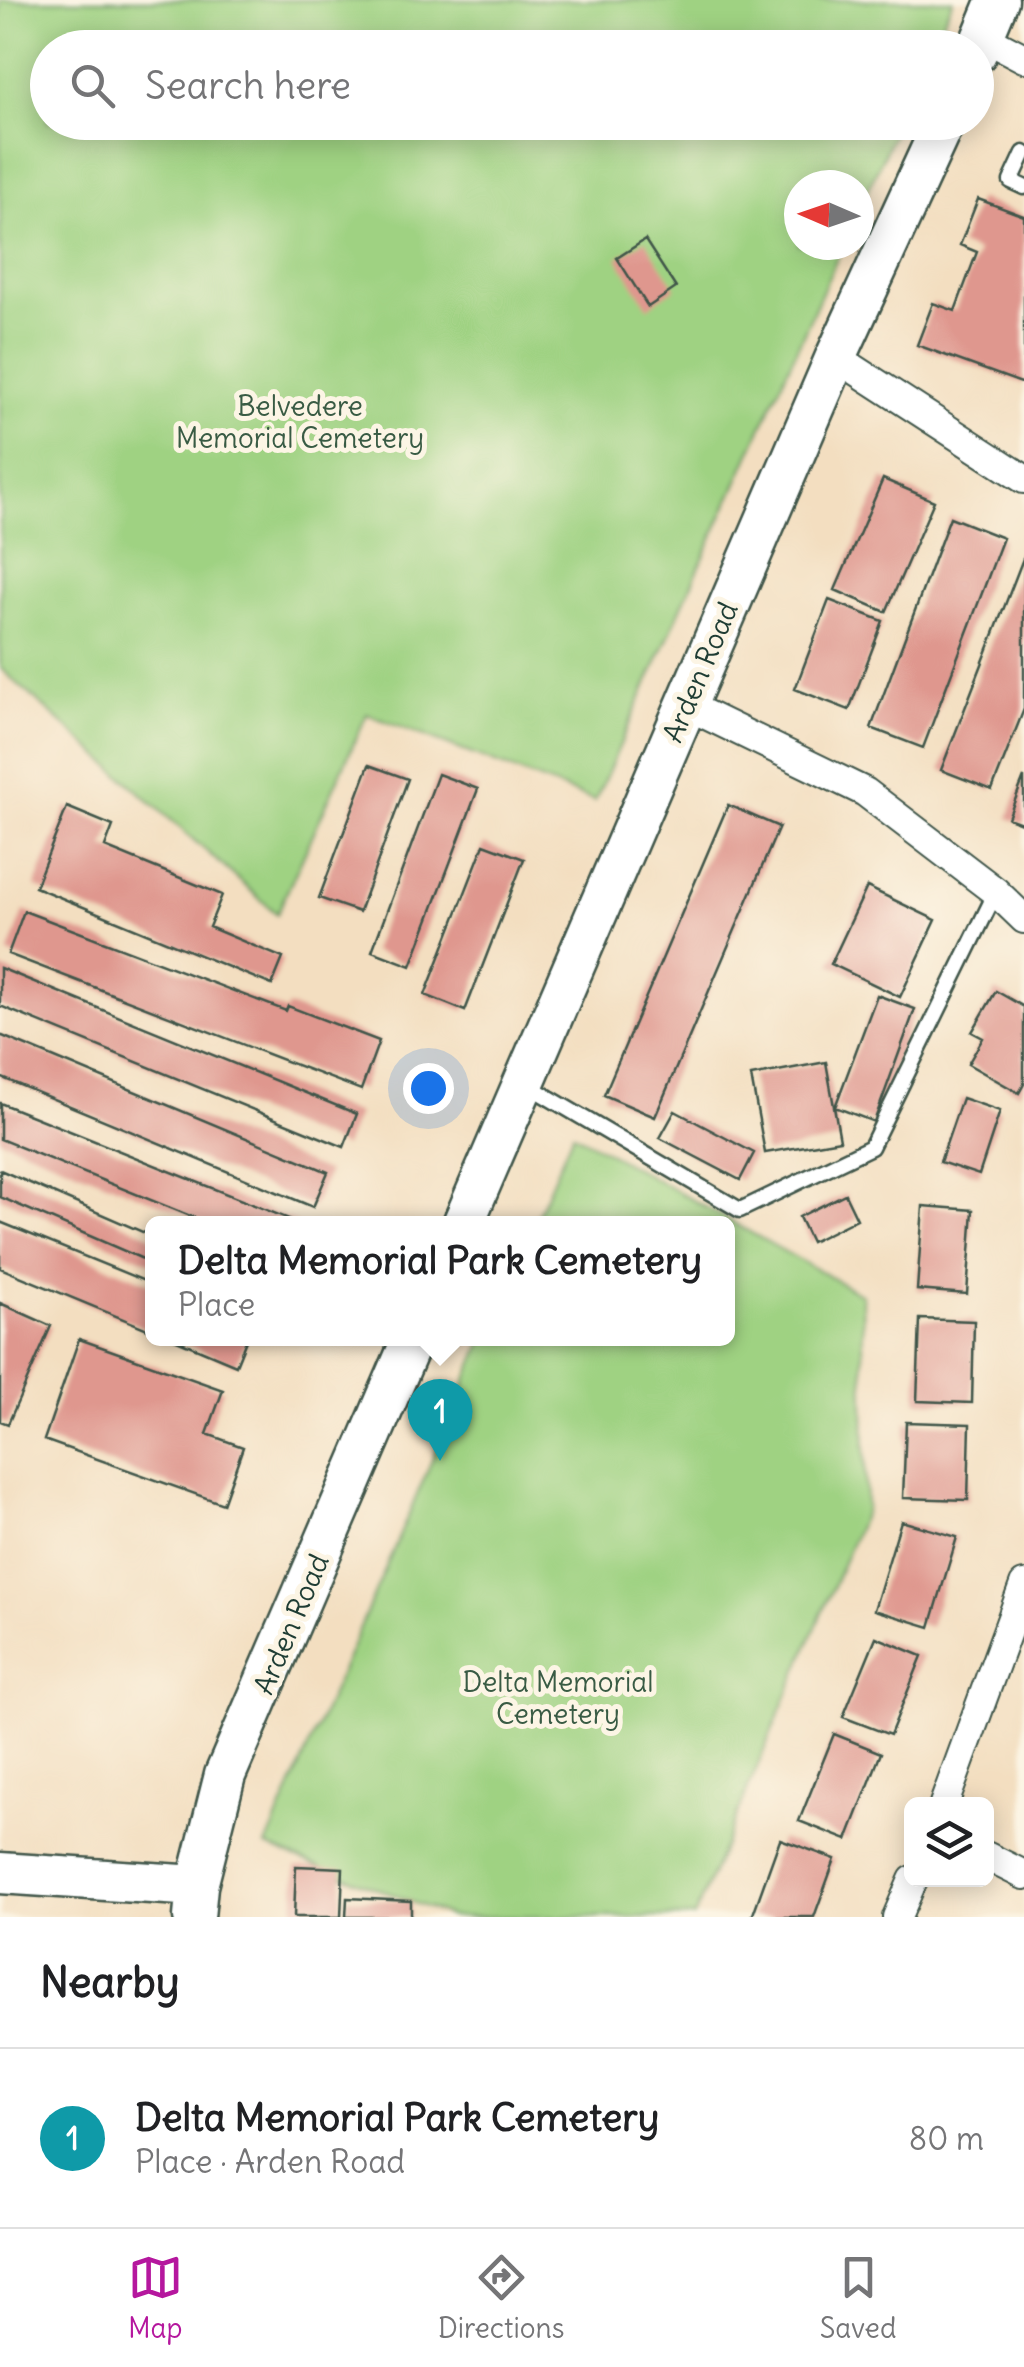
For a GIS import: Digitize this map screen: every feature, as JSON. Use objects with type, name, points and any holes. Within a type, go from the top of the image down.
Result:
[{"type":"main road","name":"Arden Road","points":[[466,1216],[836,356],[936,140]]},
{"type":"main road","name":"Arden Road","points":[[196,1902],[225,1776],[411,1346]]},
{"type":"main road","points":[[0,1874],[196,1902]]},
{"type":"street","points":[[994,36],[1024,58]]},
{"type":"street","points":[[836,356],[1024,479]]},
{"type":"street","points":[[686,705],[866,792],[996,892],[1024,919]]},
{"type":"street","points":[[947,1797],[1024,1586]]},
{"type":"street","points":[[994,1860],[1024,1875]]},
{"type":"street","points":[[897,1917],[910,1887]]},
{"type":"lane","points":[[1024,153],[1011,181],[1024,187]]},
{"type":"lane","points":[[524,1082],[740,1210],[871,1147],[996,892]]},
{"type":"green space","name":"Belvedere Memorial Cemetery","points":[[0,0],[953,0],[939,30],[30,30],[30,140],[890,140],[874,177],[874,170],[784,170],[784,260],[836,260],[595,801],[367,714],[277,914],[0,668]]},
{"type":"green space","name":"Delta Memorial Cemetery","points":[[573,1133],[721,1216],[537,1216]]},
{"type":"green space","name":"Delta Memorial Cemetery","points":[[735,1224],[862,1295],[866,1508],[694,1917],[451,1917],[266,1846],[481,1346],[735,1346]]},
{"type":"building","points":[[978,199],[1024,216],[1024,384],[917,345],[933,303],[955,311],[977,252],[960,245]]},
{"type":"building","points":[[645,240],[676,288],[648,307],[617,258]]},
{"type":"building","points":[[883,479],[934,501],[886,612],[835,590]]},
{"type":"building","points":[[950,517],[1003,538],[923,748],[871,728]]},
{"type":"building","points":[[1024,556],[1024,709],[992,790],[941,770]]},
{"type":"building","points":[[829,600],[883,621],[849,710],[795,689]]},
{"type":"building","points":[[369,765],[408,779],[359,912],[319,898]]},
{"type":"building","points":[[438,774],[478,789],[411,966],[372,951]]},
{"type":"building","points":[[1024,777],[1024,824],[1008,818]]},
{"type":"building","points":[[728,805],[779,827],[655,1117],[604,1095]]},
{"type":"building","points":[[67,807],[113,826],[105,847],[222,895],[209,927],[283,958],[272,985],[35,887]]},
{"type":"building","points":[[484,844],[524,859],[465,1011],[425,995]]},
{"type":"building","points":[[867,887],[936,920],[900,997],[831,964]]},
{"type":"building","points":[[24,911],[286,1011],[288,1006],[379,1041],[361,1090],[8,954]]},
{"type":"building","points":[[0,968],[357,1114],[344,1147],[0,1006]]},
{"type":"building","points":[[996,991],[1024,1007],[1024,1084],[1019,1093],[968,1064],[983,1038],[972,1032]]},
{"type":"building","points":[[877,995],[915,1009],[874,1122],[835,1107]]},
{"type":"building","points":[[0,1035],[328,1172],[313,1207],[0,1077]]},
{"type":"building","points":[[826,1062],[840,1140],[765,1153],[751,1076]]},
{"type":"building","points":[[962,1098],[1000,1111],[979,1175],[940,1162]]},
{"type":"building","points":[[0,1103],[282,1216],[190,1216],[0,1139]]},
{"type":"building","points":[[675,1111],[754,1153],[740,1180],[660,1138]]},
{"type":"building","points":[[0,1170],[145,1233],[145,1260],[0,1197]]},
{"type":"building","points":[[845,1194],[857,1219],[811,1242],[799,1217]]},
{"type":"building","points":[[923,1206],[973,1210],[967,1294],[917,1290]]},
{"type":"building","points":[[0,1222],[145,1281],[145,1328],[0,1268]]},
{"type":"building","points":[[0,1303],[51,1326],[8,1424],[0,1421]]},
{"type":"building","points":[[920,1319],[974,1321],[972,1403],[917,1401]]},
{"type":"building","points":[[79,1339],[223,1390],[207,1434],[243,1447],[223,1504],[44,1440]]},
{"type":"building","points":[[191,1346],[244,1346],[236,1365]]},
{"type":"building","points":[[906,1422],[970,1424],[968,1500],[903,1498]]},
{"type":"building","points":[[901,1521],[957,1537],[930,1627],[874,1610]]},
{"type":"building","points":[[876,1637],[922,1656],[890,1735],[843,1717]]},
{"type":"building","points":[[834,1734],[881,1753],[847,1840],[799,1821]]},
{"type":"building","points":[[780,1839],[835,1859],[814,1917],[752,1917]]},
{"type":"building","points":[[296,1866],[343,1868],[341,1917],[294,1917]]},
{"type":"building","points":[[347,1898],[411,1901],[411,1917],[346,1917]]},
{"type":"place","name":"Delta Memorial Park Cemetery","points":[[440,1461]]}]
